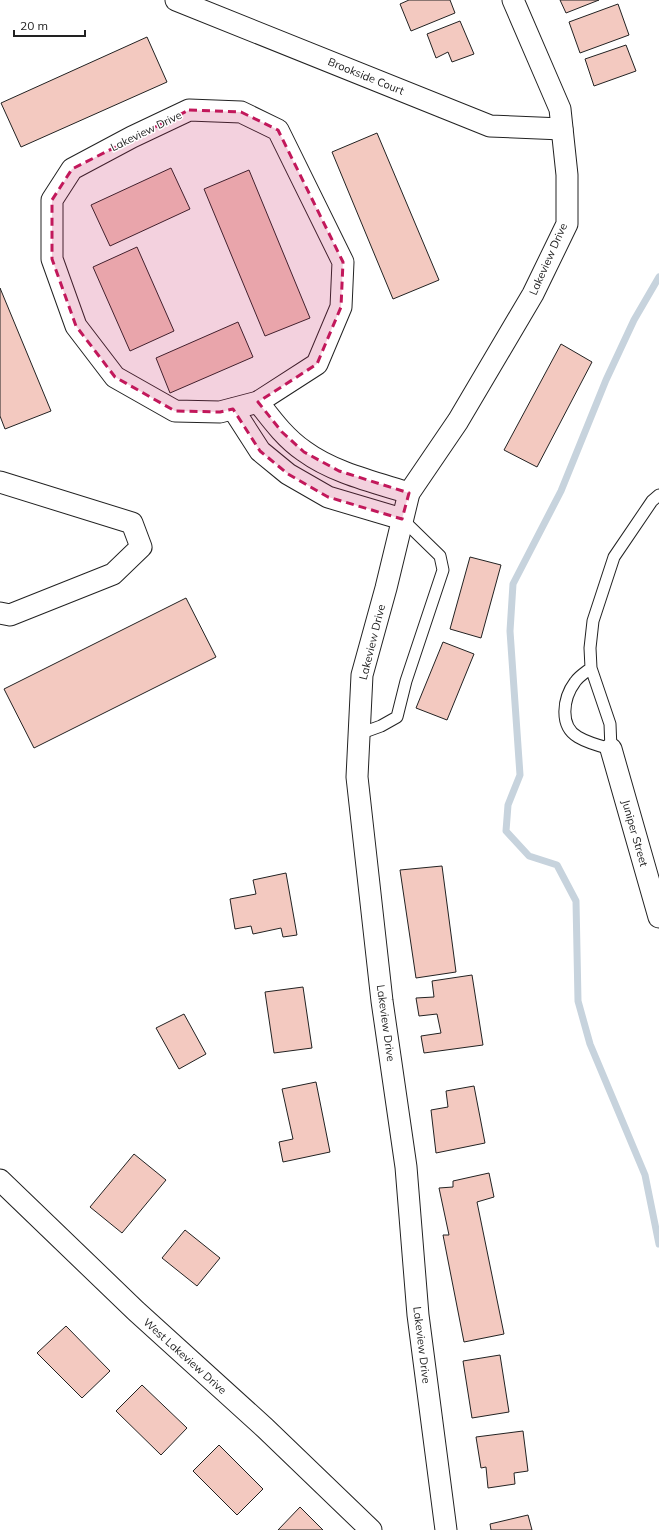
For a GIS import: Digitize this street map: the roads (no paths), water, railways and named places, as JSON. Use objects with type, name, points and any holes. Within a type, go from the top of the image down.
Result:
[{"type":"street","name":"Brookside Court","points":[[176,0],[490,126],[562,129]]},
{"type":"street","name":"Lakeview Drive","points":[[446,1530],[418,1315],[406,1167],[382,1001],[358,785],[359,734],[362,675],[386,588],[409,493],[458,421],[529,301],[567,224],[566,175],[560,109],[513,0]]},
{"type":"street","name":"Lakeview Drive","points":[[189,110],[241,112],[278,130],[343,262],[341,307],[317,364],[258,402],[220,412],[175,411],[115,377],[76,326],[52,259],[52,200],[72,169],[132,137],[189,110]]},
{"type":"street","points":[[258,402],[282,432],[304,452],[339,471],[409,493]]},
{"type":"street","points":[[233,409],[260,451],[288,474],[328,497],[402,519]]},
{"type":"street","points":[[0,482],[132,523],[141,547],[112,574],[10,615],[0,614]]},
{"type":"street","name":"Juniper Street","points":[[611,749],[659,917]]},
{"type":"street","name":"West Lakeview Drive","points":[[0,1180],[136,1311],[265,1428],[371,1530]]},
{"type":"lane","points":[[592,668],[574,683],[564,710],[565,719],[568,727],[578,737],[611,749],[610,724],[592,668],[590,648],[593,621],[614,557],[652,501],[659,495]]},
{"type":"lane","points":[[359,734],[381,726],[397,717],[406,680],[443,570],[440,556],[402,519]]},
{"type":"waterway","points":[[659,277],[634,320],[606,380],[561,491],[513,584],[510,631],[520,775],[508,805],[506,831],[529,856],[557,865],[576,901],[578,1001],[590,1044],[645,1175],[659,1244]]}]
